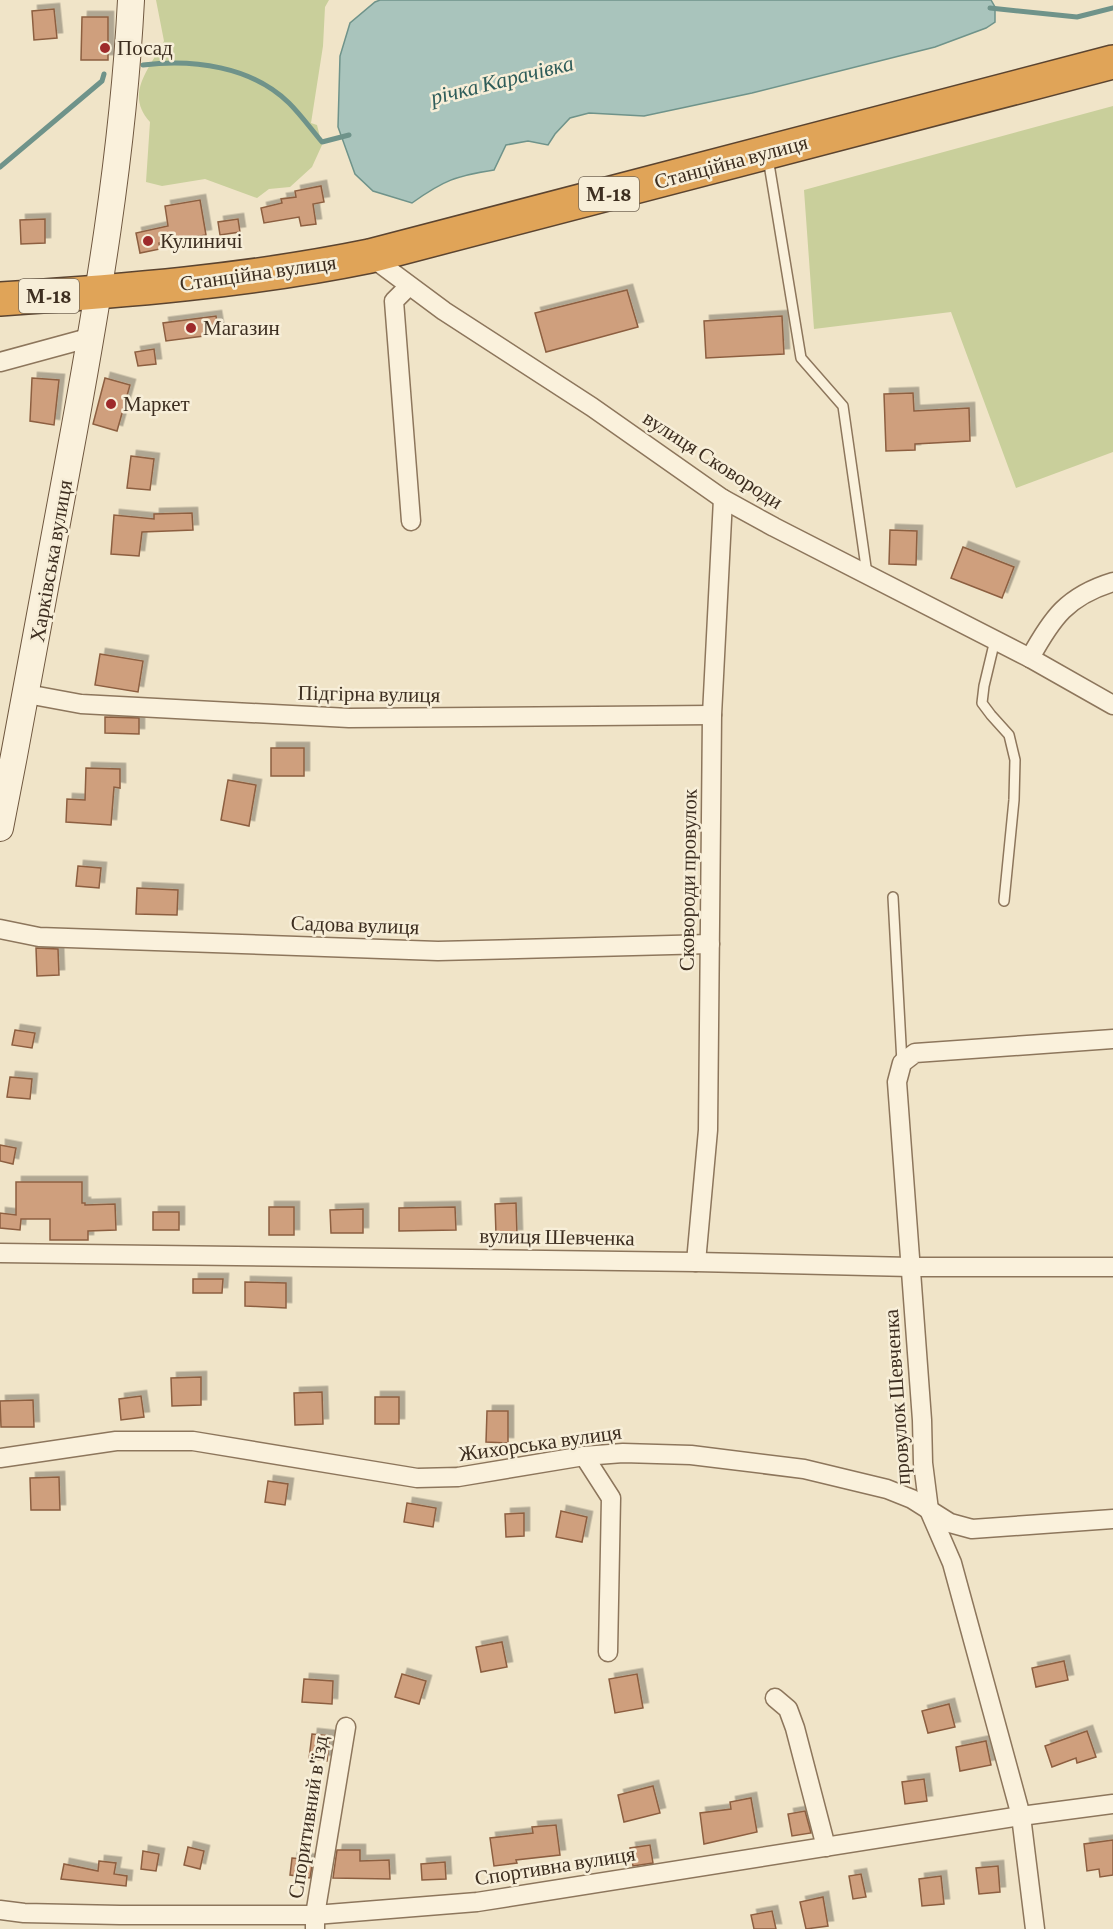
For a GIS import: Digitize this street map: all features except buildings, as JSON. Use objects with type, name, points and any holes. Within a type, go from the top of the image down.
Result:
[{"type":"highway","name":"Станційна вулиця","points":[[99,292],[237,279],[370,256],[1113,62]]},
{"type":"highway","name":"М-18","points":[[0,299],[99,292]]},
{"type":"main road","name":"Харківська вулиця","points":[[0,828],[27,694],[92,337],[127,75],[131,0]]},
{"type":"street","name":"вулиця Сковороди","points":[[370,256],[444,311],[592,407],[723,499],[1029,658],[1113,705]]},
{"type":"street","points":[[409,286],[394,301],[411,520]]},
{"type":"street","points":[[0,362],[92,337]]},
{"type":"street","name":"Сковороди провулок","points":[[696,1262],[708,1130],[712,715],[723,499]]},
{"type":"street","points":[[1029,658],[1055,616],[1073,601],[1113,582]]},
{"type":"street","name":"Підгірна вулиця","points":[[27,694],[81,704],[349,718],[712,715]]},
{"type":"street","name":"Садова вулиця","points":[[0,929],[39,937],[438,951],[710,944]]},
{"type":"street","points":[[902,1063],[915,1053],[1113,1039]]},
{"type":"street","name":"провулок Шевченка","points":[[902,1063],[897,1082],[923,1463],[929,1510],[952,1563],[1021,1816],[1035,1929]]},
{"type":"street","name":"вулиця Шевченка","points":[[0,1253],[910,1267],[1113,1267]]},
{"type":"street","name":"Жихорська вулиця","points":[[0,1458],[116,1441],[193,1441],[417,1478],[458,1477],[584,1456],[622,1453],[691,1455],[804,1468],[888,1490],[912,1499],[950,1523],[972,1529],[1113,1519]]},
{"type":"street","points":[[584,1456],[611,1498],[608,1652]]},
{"type":"street","points":[[775,1698],[788,1709],[795,1728],[826,1847]]},
{"type":"street","name":"Споритивний в'їзд","points":[[315,1922],[346,1727]]},
{"type":"street","name":"Спортивна вулиця","points":[[0,1910],[24,1913],[315,1922],[477,1902],[1021,1816],[1113,1804]]},
{"type":"lane","points":[[767,153],[801,358],[843,406],[867,575]]},
{"type":"lane","points":[[994,640],[982,703],[1009,735],[1015,760],[1014,800],[1004,901]]},
{"type":"lane","points":[[892,897],[902,1063]]},
{"type":"green space","points":[[156,0],[329,0],[325,7],[323,46],[311,123],[317,125],[322,145],[312,167],[290,187],[269,189],[257,198],[205,179],[162,186],[146,182],[150,122],[139,101],[139,91],[164,41]]},
{"type":"green space","points":[[1113,106],[1113,452],[1016,488],[951,312],[814,329],[804,190]]},
{"type":"water","points":[[380,0],[991,0],[995,7],[995,22],[986,28],[935,47],[752,93],[644,116],[589,113],[570,118],[548,145],[528,141],[506,145],[494,170],[451,180],[412,203],[373,191],[355,174],[338,127],[340,56],[350,23]]},
{"type":"waterway","name":"річка Карачівка","points":[[990,8],[1077,17],[1113,8]]},
{"type":"waterway","name":"річка Карачівка","points":[[143,65],[182,63],[239,73],[274,90],[302,117],[322,142],[349,135]]},
{"type":"waterway","name":"річка Карачівка","points":[[0,167],[102,81],[104,74]]},
{"type":"place","name":"Посад","points":[[105,48]]},
{"type":"place","name":"Кулиничі","points":[[148,241]]},
{"type":"place","name":"Магазин","points":[[191,328]]},
{"type":"place","name":"Маркет","points":[[111,404]]}]
